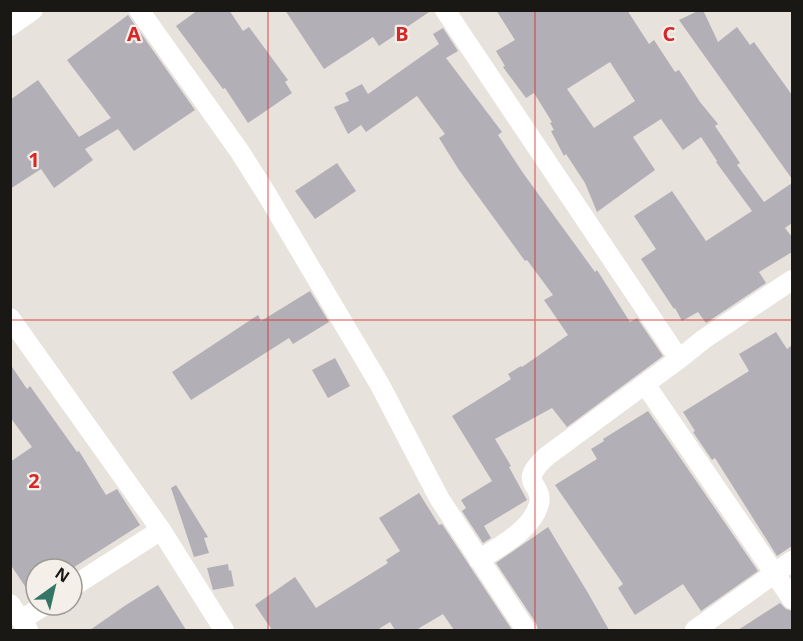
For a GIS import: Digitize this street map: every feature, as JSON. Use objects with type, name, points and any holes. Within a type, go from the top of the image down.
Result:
[{"type":"street","points":[[10,26],[33,10]]},
{"type":"street","points":[[139,10],[240,152],[266,193],[380,385],[438,498],[526,630]]},
{"type":"street","points":[[445,10],[679,359]]},
{"type":"street","points":[[479,560],[523,530],[539,504],[539,494],[532,483],[532,472],[547,456],[704,339],[792,280]]},
{"type":"street","points":[[10,318],[161,530],[224,630]]},
{"type":"street","points":[[645,384],[792,599]]},
{"type":"street","points":[[84,579],[161,530]]},
{"type":"street","points":[[695,630],[792,561]]},
{"type":"building","points":[[198,10],[229,10],[243,31],[249,27],[288,80],[285,82],[292,93],[248,123],[225,88],[223,89],[176,26]]},
{"type":"building","points":[[285,10],[432,10],[379,46],[373,37],[324,69]]},
{"type":"building","points":[[496,10],[627,10],[649,44],[654,40],[675,72],[679,70],[718,124],[715,126],[740,163],[737,165],[764,202],[792,183],[792,223],[785,228],[792,237],[792,252],[759,272],[766,283],[706,323],[698,312],[682,321],[641,259],[656,249],[634,216],[672,191],[706,241],[752,211],[716,162],[701,137],[683,150],[661,119],[633,137],[655,170],[597,212],[585,183],[566,154],[564,156],[551,131],[554,130],[550,123],[552,122],[534,93],[526,98],[503,67],[505,66],[496,51],[515,40]],"holes":[[[610,62],[635,101],[594,128],[567,89]]]},
{"type":"building","points":[[703,10],[718,42],[737,27],[750,45],[754,42],[792,95],[792,179],[679,20]]},
{"type":"building","points":[[128,15],[195,110],[134,151],[118,129],[85,149],[93,160],[54,188],[41,169],[10,189],[10,100],[38,80],[79,137],[111,118],[67,60]]},
{"type":"building","points":[[443,28],[458,51],[446,58],[502,132],[498,135],[523,173],[595,272],[597,270],[630,322],[637,318],[663,356],[567,427],[552,408],[495,439],[527,500],[484,526],[491,538],[483,543],[462,511],[466,508],[461,500],[492,481],[452,416],[511,379],[508,374],[568,335],[544,300],[553,295],[527,260],[525,261],[459,170],[439,138],[445,134],[417,96],[366,132],[361,125],[348,134],[334,107],[349,101],[345,93],[362,84],[368,94],[439,44],[433,34]]},
{"type":"building","points":[[337,163],[356,191],[315,219],[295,191]]},
{"type":"building","points":[[310,291],[329,322],[293,344],[289,338],[191,400],[172,372],[258,315],[261,321]]},
{"type":"building","points":[[776,332],[787,349],[792,345],[792,546],[777,556],[715,458],[712,460],[693,432],[695,431],[683,412],[749,371],[739,354]]},
{"type":"building","points":[[335,358],[350,386],[328,398],[312,370]]},
{"type":"building","points":[[10,364],[27,389],[30,386],[77,452],[79,451],[106,495],[117,489],[140,525],[84,561],[84,557],[24,557],[24,585],[10,564],[10,462],[32,447],[10,417]]},
{"type":"building","points":[[648,411],[758,571],[701,611],[683,584],[635,615],[618,588],[623,584],[555,485],[597,459],[591,449],[604,441],[603,439]]},
{"type":"building","points":[[176,485],[208,537],[204,538],[209,553],[194,557],[171,488]]},
{"type":"building","points":[[419,493],[512,630],[454,630],[443,614],[416,630],[395,630],[390,622],[377,630],[272,630],[255,605],[295,577],[316,608],[388,563],[386,560],[400,551],[379,518]]},
{"type":"building","points":[[548,527],[609,630],[538,630],[536,623],[496,563]]},
{"type":"building","points":[[228,564],[234,586],[213,590],[207,568]]},
{"type":"building","points":[[158,585],[186,630],[90,630],[126,605]]},
{"type":"building","points":[[780,603],[792,611],[792,630],[738,630]]}]
